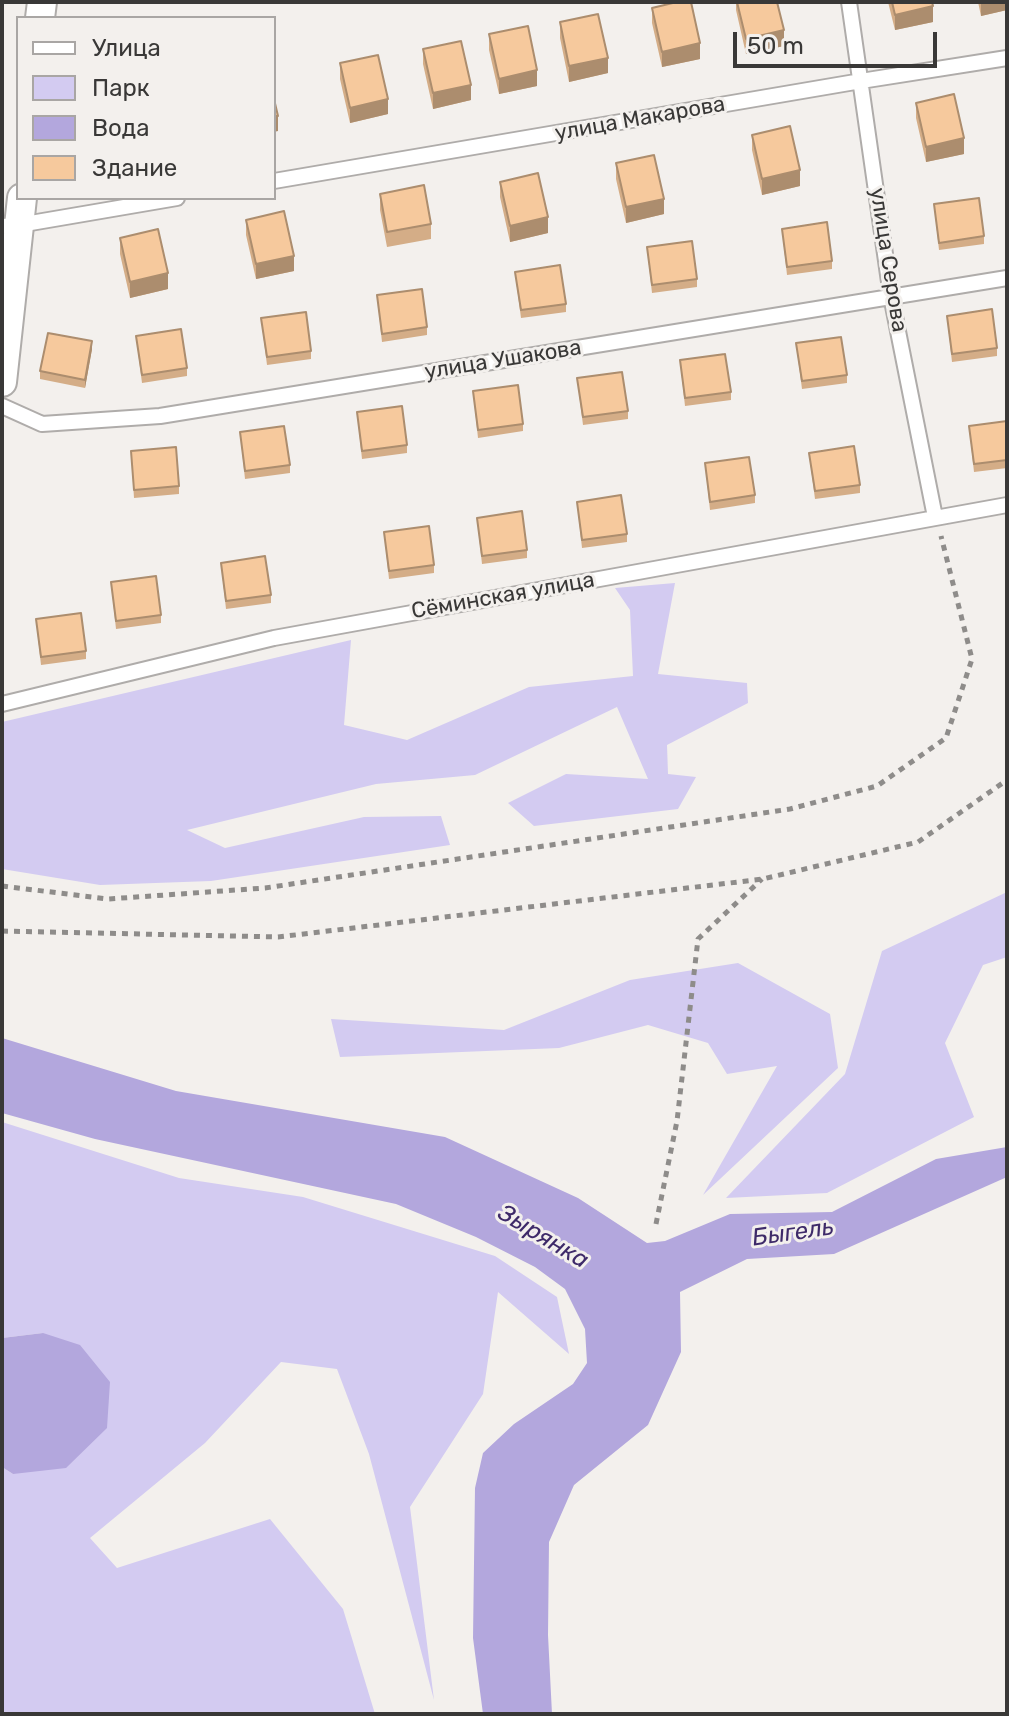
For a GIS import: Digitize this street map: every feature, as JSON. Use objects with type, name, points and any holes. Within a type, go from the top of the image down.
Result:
[{"type":"street","points":[[2,382],[14,216]]},
{"type":"lane","name":"улица Серова","points":[[849,2],[891,296],[935,517]]},
{"type":"lane","name":"улица Макарова","points":[[276,181],[1007,58]]},
{"type":"lane","points":[[14,216],[159,200]]},
{"type":"lane","name":"улица Ушакова","points":[[2,406],[42,424],[160,416],[1007,278]]},
{"type":"lane","name":"Сёминская улица","points":[[2,704],[274,638],[1007,505]]},
{"type":"path","points":[[2,886],[108,899],[265,888],[790,809],[877,786],[946,738],[972,659],[935,517]]},
{"type":"path","points":[[2,931],[278,937],[763,879],[918,842],[1007,780]]},
{"type":"path","points":[[656,1224],[677,1121],[698,939],[763,879]]},
{"type":"green space","points":[[675,583],[658,674],[747,683],[748,703],[667,745],[668,774],[696,777],[678,809],[534,826],[508,803],[566,774],[648,779],[617,707],[475,775],[376,784],[187,830],[225,848],[364,817],[441,816],[450,845],[211,881],[100,885],[2,869],[2,722],[351,640],[344,725],[407,740],[529,687],[633,676],[630,610],[615,588]]},
{"type":"green space","points":[[1007,892],[1007,957],[983,965],[945,1043],[974,1117],[827,1193],[726,1198],[845,1074],[882,951]]},
{"type":"green space","points":[[738,963],[830,1014],[838,1068],[703,1195],[777,1066],[727,1074],[708,1043],[648,1025],[559,1048],[340,1057],[331,1019],[504,1030],[630,980]]},
{"type":"green space","points":[[2,1122],[179,1178],[303,1197],[495,1256],[557,1297],[569,1354],[498,1292],[483,1394],[410,1507],[434,1700],[369,1454],[337,1369],[281,1362],[205,1443],[90,1538],[117,1568],[270,1519],[343,1609],[375,1714],[2,1714],[2,1467],[13,1474],[43,1333],[2,1338]]},
{"type":"water","points":[[2,1038],[176,1091],[445,1137],[578,1198],[647,1243],[665,1241],[730,1214],[832,1212],[936,1159],[1007,1147],[1007,1177],[834,1254],[747,1259],[680,1292],[681,1352],[648,1425],[574,1485],[549,1542],[548,1635],[552,1714],[483,1714],[473,1638],[475,1488],[483,1453],[514,1424],[573,1384],[587,1363],[585,1329],[565,1289],[535,1267],[476,1237],[396,1204],[95,1139],[2,1113]]},
{"type":"water","points":[[43,1333],[80,1345],[110,1382],[107,1428],[66,1468],[13,1474],[2,1467],[2,1338]]},
{"type":"building","points":[[691,2],[700,43],[662,52],[652,8]]},
{"type":"building","points":[[737,2],[777,2],[784,30],[746,39]]},
{"type":"building","points":[[892,2],[932,2],[933,6],[895,15]]},
{"type":"building","points":[[598,14],[608,58],[569,66],[560,22]]},
{"type":"building","points":[[528,26],[537,70],[499,79],[489,34]]},
{"type":"building","points":[[461,41],[471,85],[433,93],[423,49]]},
{"type":"building","points":[[378,55],[388,99],[350,108],[340,63]]},
{"type":"building","points":[[954,94],[964,138],[926,147],[916,103]]},
{"type":"building","points":[[790,126],[800,170],[762,179],[752,135]]},
{"type":"building","points":[[654,155],[664,199],[626,207],[616,163]]},
{"type":"building","points":[[538,173],[548,217],[510,226],[500,182]]},
{"type":"building","points":[[424,185],[431,224],[387,232],[380,194]]},
{"type":"building","points":[[979,198],[984,236],[939,243],[934,204]]},
{"type":"building","points":[[284,211],[294,256],[256,264],[246,220]]},
{"type":"building","points":[[827,222],[832,261],[787,267],[782,229]]},
{"type":"building","points":[[158,229],[168,273],[130,282],[120,238]]},
{"type":"building","points":[[692,241],[697,279],[652,285],[647,247]]},
{"type":"building","points":[[560,265],[566,304],[521,310],[515,272]]},
{"type":"building","points":[[422,289],[427,327],[382,334],[377,295]]},
{"type":"building","points":[[992,309],[997,348],[952,354],[947,316]]},
{"type":"building","points":[[306,312],[311,351],[267,357],[261,318]]},
{"type":"building","points":[[181,329],[187,368],[142,375],[136,336]]},
{"type":"building","points":[[48,333],[92,341],[85,380],[40,371]]},
{"type":"building","points":[[841,337],[847,375],[802,381],[796,343]]},
{"type":"building","points":[[725,354],[731,392],[685,398],[680,360]]},
{"type":"building","points":[[622,372],[628,411],[583,417],[577,378]]},
{"type":"building","points":[[518,385],[523,424],[478,430],[473,391]]},
{"type":"building","points":[[402,406],[407,445],[362,451],[357,412]]},
{"type":"building","points":[[1007,421],[1007,460],[974,464],[969,426]]},
{"type":"building","points":[[284,426],[290,465],[245,471],[240,432]]},
{"type":"building","points":[[854,446],[860,485],[815,491],[809,453]]},
{"type":"building","points":[[176,447],[179,486],[134,490],[131,451]]},
{"type":"building","points":[[749,457],[755,495],[710,502],[705,463]]},
{"type":"building","points":[[621,495],[627,534],[582,540],[577,502]]},
{"type":"building","points":[[522,511],[527,550],[482,556],[477,518]]},
{"type":"building","points":[[429,526],[434,565],[389,571],[384,532]]},
{"type":"building","points":[[265,556],[271,595],[226,601],[221,563]]},
{"type":"building","points":[[156,576],[161,615],[116,621],[111,582]]},
{"type":"building","points":[[81,613],[86,651],[41,657],[36,619]]},
{"type":"water label","name":"Быгель","points":[[793,1233]]},
{"type":"water label","name":"Зырянка","points":[[543,1237]]}]
